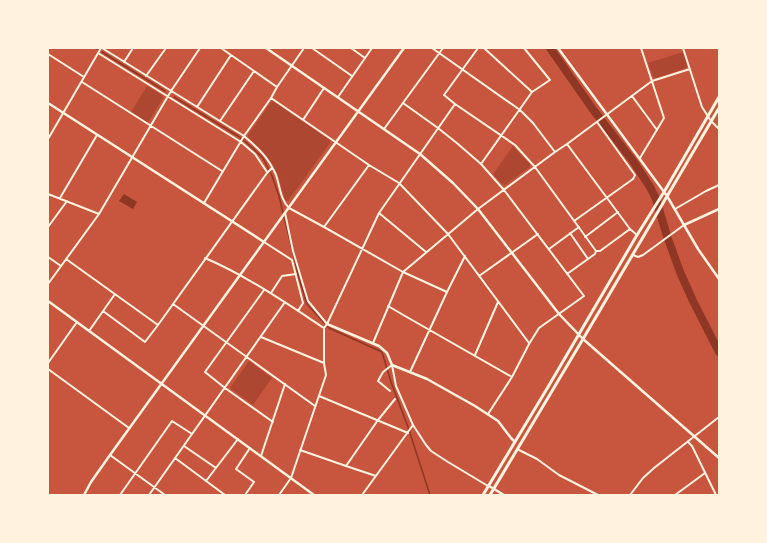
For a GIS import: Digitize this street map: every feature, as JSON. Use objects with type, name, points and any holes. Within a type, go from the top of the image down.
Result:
[{"type":"highway","points":[[483,495],[719,97]]},
{"type":"highway","points":[[490,495],[584,339],[719,108]]},
{"type":"street","points":[[48,139],[102,48],[244,136],[266,156],[276,175],[285,204],[288,208],[403,272],[447,292]]},
{"type":"street","points":[[124,62],[133,48]]},
{"type":"street","points":[[146,76],[166,48]]},
{"type":"street","points":[[48,284],[99,214],[171,91],[200,48]]},
{"type":"street","points":[[221,48],[277,87]]},
{"type":"street","points":[[266,48],[420,154],[453,182],[478,209],[559,314],[584,339],[719,458]]},
{"type":"street","points":[[204,204],[244,136],[304,48]]},
{"type":"street","points":[[312,48],[352,76]]},
{"type":"street","points":[[351,48],[365,58]]},
{"type":"street","points":[[338,97],[372,48]]},
{"type":"street","points":[[84,495],[91,482],[129,428],[404,48]]},
{"type":"street","points":[[432,48],[520,110],[555,152]]},
{"type":"street","points":[[384,129],[443,48]]},
{"type":"street","points":[[478,48],[444,95],[516,145],[535,167],[596,251]]},
{"type":"street","points":[[484,48],[532,92]]},
{"type":"street","points":[[481,164],[532,92],[550,80],[524,48]]},
{"type":"street","points":[[558,48],[667,196],[698,249],[718,274],[719,279]]},
{"type":"street","points":[[640,158],[664,118],[641,48]]},
{"type":"street","points":[[683,48],[702,107],[711,121],[719,129]]},
{"type":"street","points":[[98,53],[241,142],[256,154],[267,173]]},
{"type":"street","points":[[48,54],[84,77]]},
{"type":"street","points":[[197,107],[231,55]]},
{"type":"street","points":[[372,343],[403,272],[426,252],[478,209],[652,81],[690,69]]},
{"type":"street","points":[[220,121],[254,71]]},
{"type":"street","points":[[82,82],[223,172]]},
{"type":"street","points":[[303,120],[324,88]]},
{"type":"street","points":[[632,96],[657,130]]},
{"type":"street","points":[[271,98],[369,165],[399,183],[448,234],[529,344]]},
{"type":"street","points":[[48,103],[292,260],[303,303],[298,311]]},
{"type":"street","points":[[403,103],[438,128],[481,164],[504,190],[584,296],[539,328],[512,377],[488,414]]},
{"type":"street","points":[[279,495],[291,478],[326,375],[324,363],[324,328],[379,213],[455,104]]},
{"type":"street","points":[[574,221],[633,179],[635,175],[597,122]]},
{"type":"street","points":[[60,198],[97,135]]},
{"type":"street","points":[[568,144],[630,228],[637,235]]},
{"type":"street","points":[[324,227],[369,165]]},
{"type":"street","points":[[103,311],[145,342],[272,168]]},
{"type":"street","points":[[675,209],[719,185]]},
{"type":"street","points":[[48,194],[99,214]]},
{"type":"street","points":[[48,226],[67,201]]},
{"type":"street","points":[[632,255],[638,257],[643,255],[684,224],[719,209]]},
{"type":"street","points":[[585,237],[618,212]]},
{"type":"street","points":[[285,213],[293,251],[308,301],[327,324],[379,346],[387,353],[392,365],[396,386],[413,425],[431,451],[504,495]]},
{"type":"street","points":[[379,213],[426,252]]},
{"type":"street","points":[[549,249],[578,227]]},
{"type":"street","points":[[567,274],[596,251],[600,251],[630,228]]},
{"type":"street","points":[[570,233],[588,258]]},
{"type":"street","points":[[479,276],[538,234]]},
{"type":"street","points":[[410,372],[465,256]]},
{"type":"street","points":[[48,257],[61,266]]},
{"type":"street","points":[[205,258],[240,275],[324,328]]},
{"type":"street","points":[[66,259],[158,325]]},
{"type":"street","points":[[270,293],[282,276],[296,274]]},
{"type":"street","points":[[264,290],[205,372],[273,422]]},
{"type":"street","points":[[89,331],[115,294]]},
{"type":"street","points":[[48,301],[314,495]]},
{"type":"street","points":[[149,495],[285,302]]},
{"type":"street","points":[[475,355],[498,302]]},
{"type":"street","points":[[173,304],[315,406]]},
{"type":"street","points":[[388,306],[512,377]]},
{"type":"street","points":[[48,363],[77,322]]},
{"type":"street","points":[[261,337],[324,363]]},
{"type":"street","points":[[392,365],[427,379],[468,401],[498,421],[515,442]]},
{"type":"street","points":[[390,391],[378,381],[383,372],[392,365]]},
{"type":"street","points":[[48,369],[129,428]]},
{"type":"street","points":[[261,456],[285,384]]},
{"type":"street","points":[[318,396],[408,433]]},
{"type":"street","points":[[346,466],[378,420],[395,399]]},
{"type":"street","points":[[630,495],[643,478],[654,468],[719,418]]},
{"type":"street","points":[[120,495],[172,421],[192,434]]},
{"type":"street","points":[[362,495],[413,425]]},
{"type":"street","points":[[206,481],[238,439]]},
{"type":"street","points":[[688,442],[692,446],[716,495]]},
{"type":"street","points":[[184,446],[216,468]]},
{"type":"street","points":[[245,495],[254,482],[236,469],[250,448]]},
{"type":"street","points":[[517,449],[538,459],[559,475],[598,495]]},
{"type":"street","points":[[300,450],[376,476]]},
{"type":"street","points":[[110,455],[165,495]]},
{"type":"street","points":[[175,458],[225,495]]},
{"type":"street","points":[[675,495],[705,473]]},
{"type":"shaded area","points":[[683,52],[687,65],[686,68],[656,78],[653,77],[648,63]]},
{"type":"shaded area","points":[[147,86],[162,95],[163,98],[147,122],[131,112]]},
{"type":"shaded area","points":[[273,101],[330,140],[330,143],[288,201],[285,200],[278,175],[267,156],[248,137]]},
{"type":"shaded area","points":[[513,146],[530,164],[530,167],[505,185],[502,184],[493,174]]},
{"type":"shaded area","points":[[124,194],[137,202],[133,209],[119,201]]},
{"type":"shaded area","points":[[249,361],[272,378],[253,405],[230,388]]},
{"type":"waterway","points":[[550,48],[594,111],[633,161],[650,187],[656,199],[680,272],[719,352]]},
{"type":"waterway","points":[[102,52],[165,91]]},
{"type":"waterway","points":[[174,97],[238,136],[263,158],[272,176],[279,196],[292,249]]},
{"type":"waterway","points":[[293,253],[307,304],[329,328],[382,352],[430,495]]}]
